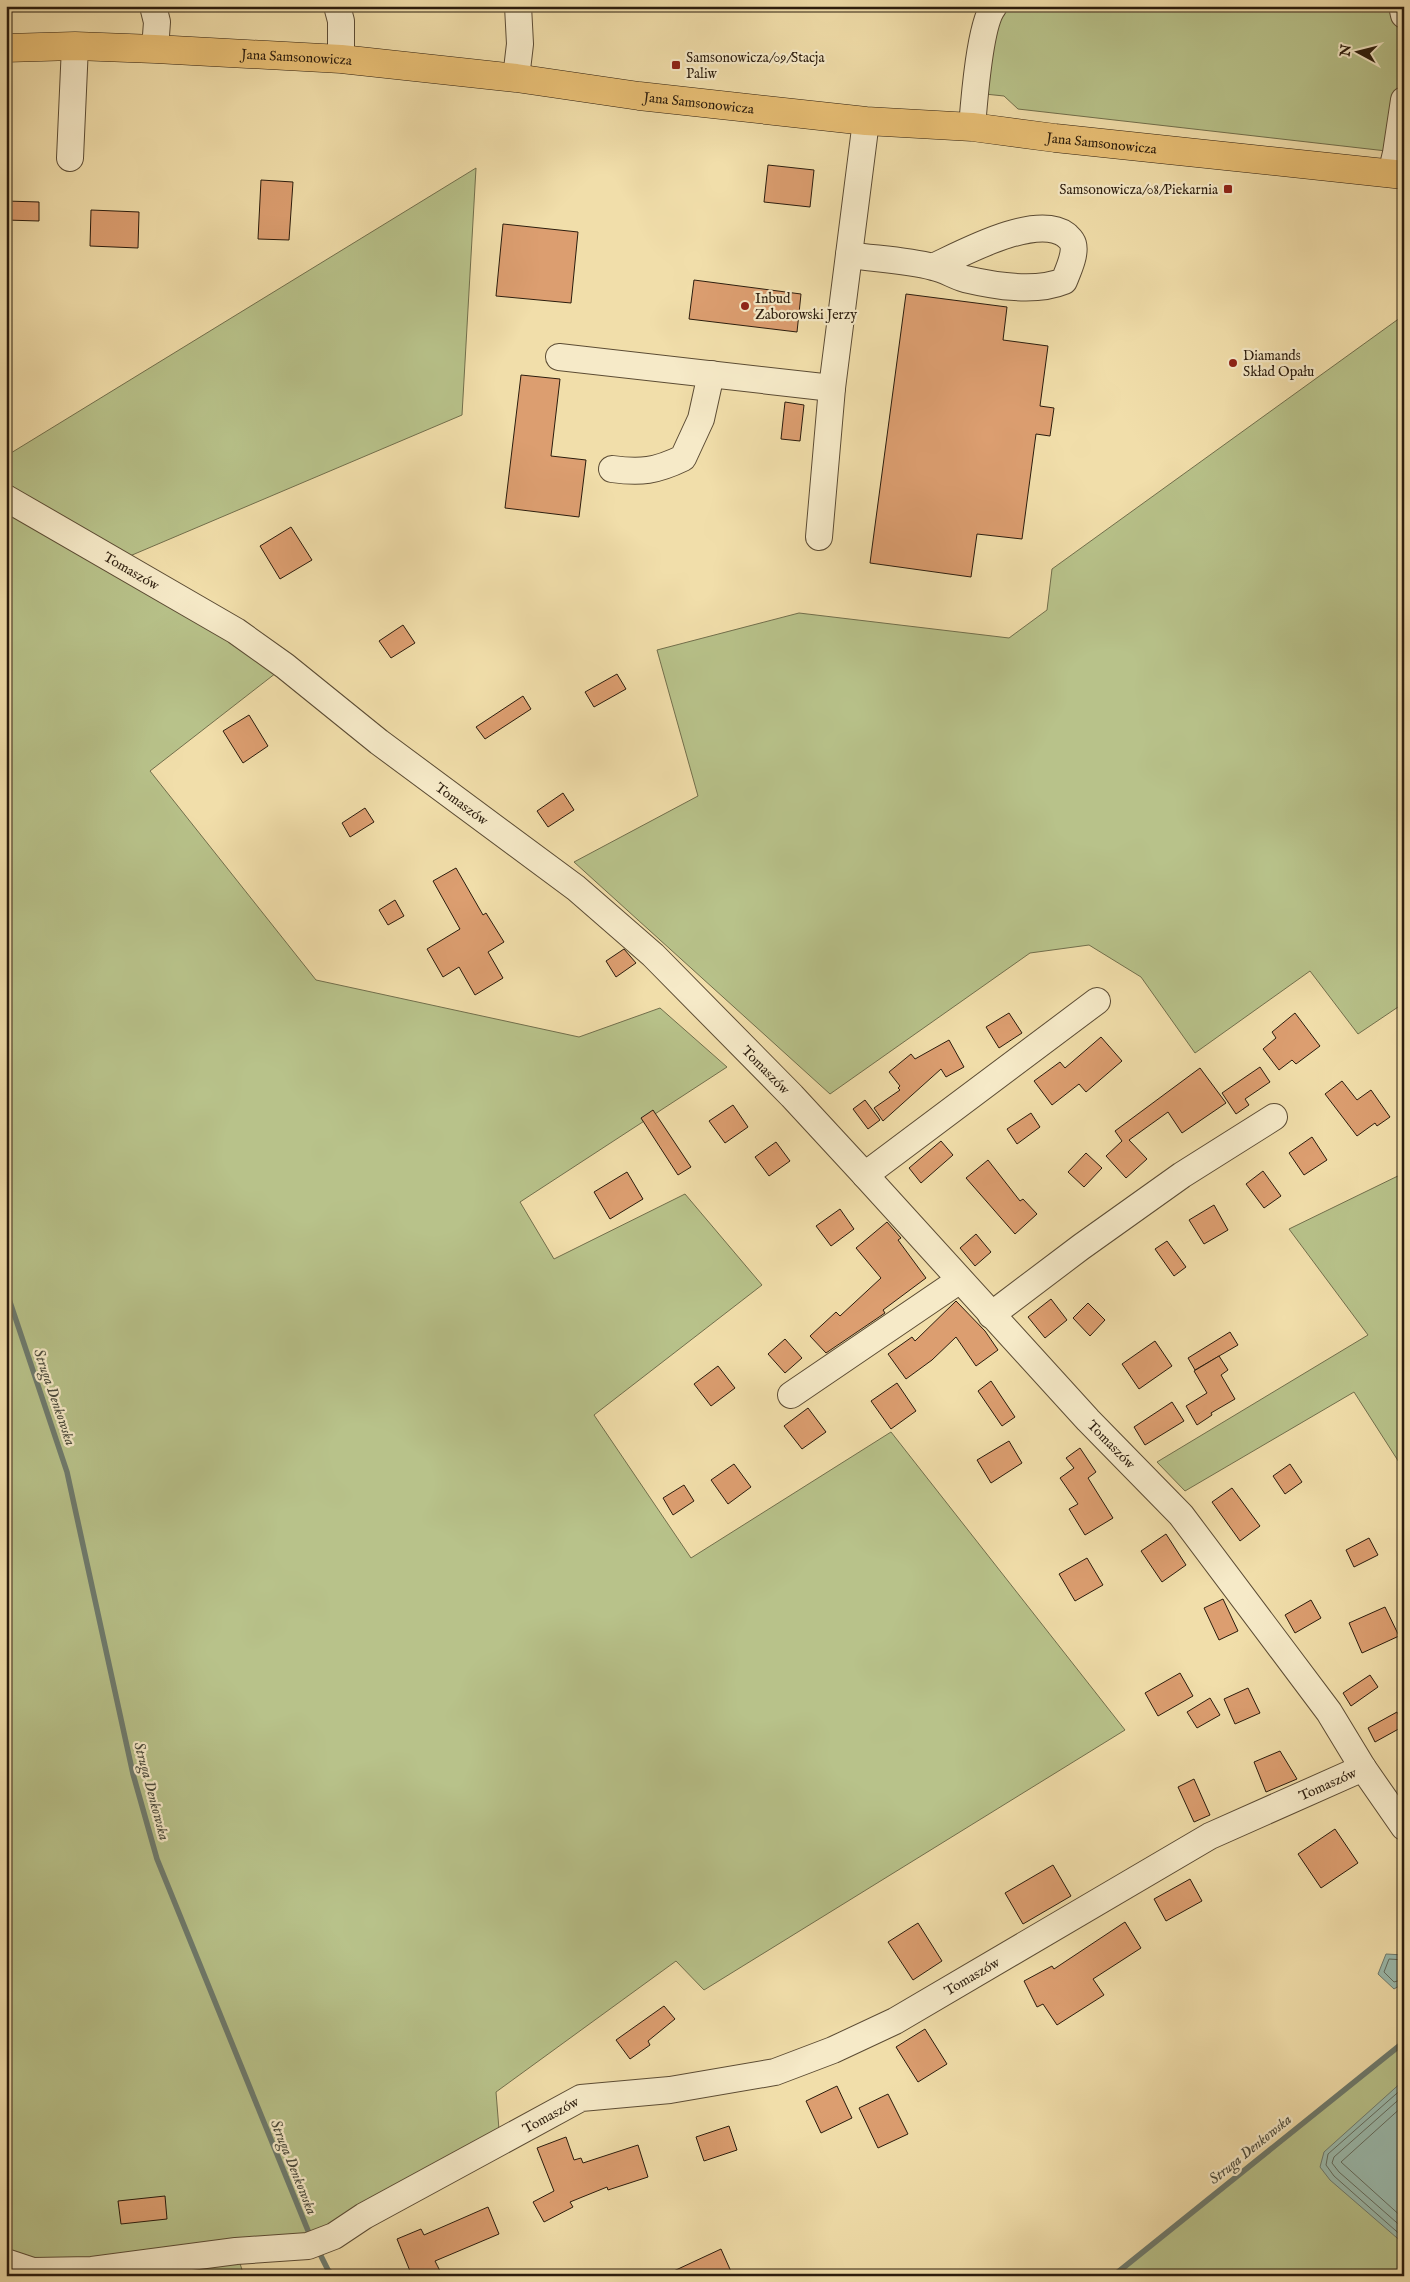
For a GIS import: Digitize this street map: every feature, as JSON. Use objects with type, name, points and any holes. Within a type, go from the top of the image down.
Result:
[{"type":"main road","name":"Jana Samsonowicza","points":[[6,48],[75,46],[155,48],[341,60],[516,78],[639,96],[866,121],[972,127],[1055,138],[1397,175]]},
{"type":"street","points":[[153,6],[157,22],[155,48]]},
{"type":"street","points":[[337,6],[341,21],[341,60]]},
{"type":"street","points":[[516,78],[520,44],[518,6]]},
{"type":"street","points":[[1402,6],[1404,15]]},
{"type":"street","points":[[972,127],[987,8]]},
{"type":"street","points":[[70,158],[75,46]]},
{"type":"street","name":"Jana Samsonowicza","points":[[1397,175],[1396,153],[1404,100]]},
{"type":"street","points":[[819,537],[832,388],[866,121]]},
{"type":"street","points":[[849,255],[933,267]]},
{"type":"street","points":[[559,357],[832,388]]},
{"type":"street","points":[[612,469],[634,472],[660,469],[683,458],[701,419],[711,374]]},
{"type":"street","name":"Tomaszów","points":[[6,498],[236,631],[285,666],[379,742],[576,888],[653,955],[792,1096],[1088,1420],[1181,1516],[1329,1712],[1363,1768],[1210,1836],[895,2021],[833,2050],[775,2072],[670,2090],[581,2098],[364,2216],[334,2236],[308,2246],[236,2251],[92,2270],[33,2271],[6,2262]]},
{"type":"street","points":[[865,1175],[1097,1001]]},
{"type":"street","points":[[991,1315],[1081,1247],[1182,1175],[1274,1117]]},
{"type":"street","points":[[791,1395],[960,1280]]},
{"type":"street","points":[[1363,1768],[1404,1827]]},
{"type":"green space","points":[[993,6],[1404,6],[1404,153],[1018,109],[1004,96],[975,93]]},
{"type":"green space","points":[[476,168],[462,415],[118,561],[285,666],[150,771],[316,980],[579,1037],[660,1008],[727,1067],[520,1202],[554,1259],[685,1194],[762,1285],[594,1415],[691,1558],[891,1432],[1125,1730],[704,1990],[676,1961],[496,2092],[500,2142],[334,2236],[236,2251],[244,2276],[91,2276],[6,2262],[6,456]]},
{"type":"green space","points":[[1404,315],[1404,1003],[1358,1034],[1310,971],[1195,1053],[1141,977],[1089,945],[1030,953],[830,1094],[574,862],[698,796],[657,650],[799,613],[1009,638],[1047,610],[1052,569]]},
{"type":"green space","points":[[1404,1173],[1404,1470],[1354,1392],[1185,1491],[1157,1462],[1368,1335],[1289,1229]]},
{"type":"green space","points":[[1404,2042],[1404,2276],[1113,2276]]},
{"type":"water","points":[[1386,1954],[1404,1955],[1404,1983],[1394,1989],[1378,1974]]},
{"type":"water","points":[[1404,2080],[1404,2244],[1330,2180],[1320,2167],[1324,2152]]},
{"type":"building","points":[[768,165],[814,170],[810,207],[764,202]]},
{"type":"building","points":[[261,180],[293,182],[289,240],[258,239]]},
{"type":"building","points":[[6,201],[39,202],[39,221],[6,220]]},
{"type":"building","points":[[91,210],[139,212],[138,248],[90,246]]},
{"type":"building","points":[[503,224],[578,232],[571,303],[496,296]]},
{"type":"building","name":"Inbud Zaborowski Jerzy","points":[[694,280],[801,294],[797,332],[689,319]]},
{"type":"building","points":[[906,294],[1007,307],[1003,340],[1048,346],[1040,406],[1054,408],[1050,436],[1036,434],[1022,539],[977,534],[971,577],[870,563]]},
{"type":"building","points":[[521,375],[560,379],[551,456],[586,460],[579,517],[505,508]]},
{"type":"building","points":[[785,402],[804,405],[800,441],[781,439]]},
{"type":"building","points":[[291,527],[312,560],[280,579],[260,546]]},
{"type":"building","points":[[403,625],[415,643],[391,658],[379,641]]},
{"type":"building","points":[[617,674],[626,689],[594,707],[585,692]]},
{"type":"building","points":[[523,696],[531,709],[485,739],[476,727]]},
{"type":"building","points":[[249,715],[268,746],[243,763],[223,731]]},
{"type":"building","points":[[563,793],[574,810],[548,827],[537,811]]},
{"type":"building","points":[[365,808],[374,822],[350,837],[342,823]]},
{"type":"building","points":[[456,868],[483,915],[486,913],[504,942],[488,952],[503,978],[475,995],[459,967],[443,977],[427,949],[460,929],[433,881]]},
{"type":"building","points":[[395,900],[404,916],[388,925],[379,910]]},
{"type":"building","points":[[624,949],[636,963],[616,977],[606,961]]},
{"type":"building","points":[[1009,1013],[1022,1033],[999,1048],[986,1027]]},
{"type":"building","points":[[1295,1013],[1320,1046],[1296,1064],[1292,1060],[1279,1070],[1263,1049],[1276,1038],[1272,1032]]},
{"type":"building","points":[[1101,1037],[1122,1061],[1086,1092],[1079,1084],[1052,1105],[1034,1081],[1060,1062],[1065,1068]]},
{"type":"building","points":[[949,1040],[964,1067],[946,1077],[941,1069],[883,1121],[874,1108],[900,1090],[898,1088],[900,1086],[889,1072],[911,1054],[915,1059]]},
{"type":"building","points":[[1260,1067],[1270,1082],[1245,1099],[1249,1105],[1236,1114],[1222,1093]]},
{"type":"building","points":[[1200,1068],[1226,1103],[1182,1133],[1168,1112],[1129,1140],[1147,1159],[1126,1178],[1106,1156],[1122,1141],[1115,1131]]},
{"type":"building","points":[[1342,1081],[1357,1100],[1371,1090],[1390,1117],[1377,1126],[1375,1123],[1357,1136],[1325,1094]]},
{"type":"building","points":[[865,1100],[880,1120],[868,1129],[853,1109]]},
{"type":"building","points":[[733,1105],[748,1127],[725,1143],[709,1121]]},
{"type":"building","points":[[653,1110],[691,1167],[678,1175],[641,1118]]},
{"type":"building","points":[[1031,1113],[1040,1127],[1017,1144],[1007,1129]]},
{"type":"building","points":[[1312,1137],[1327,1160],[1304,1175],[1289,1153]]},
{"type":"building","points":[[941,1141],[953,1155],[921,1183],[909,1168]]},
{"type":"building","points":[[776,1142],[790,1161],[769,1176],[755,1157]]},
{"type":"building","points":[[1086,1153],[1102,1168],[1084,1187],[1068,1172]]},
{"type":"building","points":[[988,1160],[1020,1201],[1023,1199],[1037,1214],[1015,1234],[966,1178]]},
{"type":"building","points":[[1263,1171],[1281,1196],[1264,1208],[1246,1184]]},
{"type":"building","points":[[627,1172],[643,1199],[610,1219],[594,1192]]},
{"type":"building","points":[[1214,1205],[1228,1230],[1204,1244],[1189,1220]]},
{"type":"building","points":[[840,1209],[854,1229],[831,1246],[816,1226]]},
{"type":"building","points":[[887,1222],[901,1238],[898,1240],[926,1278],[883,1310],[885,1313],[826,1353],[810,1336],[836,1312],[840,1316],[881,1278],[856,1248]]},
{"type":"building","points":[[976,1234],[991,1252],[975,1266],[960,1248]]},
{"type":"building","points":[[1167,1241],[1186,1267],[1174,1276],[1155,1249]]},
{"type":"building","points":[[1051,1299],[1067,1320],[1045,1338],[1028,1317]]},
{"type":"building","points":[[956,1301],[985,1331],[998,1350],[976,1366],[956,1337],[932,1360],[906,1379],[888,1354],[912,1337],[915,1341]]},
{"type":"building","points":[[1088,1303],[1105,1320],[1090,1336],[1073,1318]]},
{"type":"building","points":[[1230,1332],[1238,1345],[1195,1370],[1188,1358]]},
{"type":"building","points":[[785,1339],[802,1358],[785,1373],[768,1354]]},
{"type":"building","points":[[1155,1341],[1172,1366],[1139,1389],[1122,1364]]},
{"type":"building","points":[[1219,1356],[1228,1370],[1221,1375],[1235,1399],[1211,1413],[1212,1415],[1197,1425],[1186,1406],[1207,1393],[1194,1371]]},
{"type":"building","points":[[718,1366],[735,1388],[711,1406],[694,1384]]},
{"type":"building","points":[[991,1381],[1015,1417],[1002,1426],[978,1391]]},
{"type":"building","points":[[897,1383],[916,1411],[891,1429],[871,1401]]},
{"type":"building","points":[[1172,1402],[1184,1421],[1145,1445],[1134,1427]]},
{"type":"building","points":[[808,1408],[826,1432],[802,1449],[784,1426]]},
{"type":"building","points":[[1009,1441],[1022,1463],[991,1483],[977,1460]]},
{"type":"building","points":[[1080,1448],[1096,1472],[1088,1478],[1113,1518],[1085,1535],[1069,1509],[1078,1504],[1060,1478],[1074,1468],[1066,1458]]},
{"type":"building","points":[[734,1464],[751,1487],[728,1504],[711,1480]]},
{"type":"building","points":[[1290,1464],[1302,1482],[1285,1494],[1273,1476]]},
{"type":"building","points":[[684,1485],[694,1501],[673,1515],[663,1498]]},
{"type":"building","points":[[1232,1488],[1260,1526],[1240,1541],[1212,1502]]},
{"type":"building","points":[[1166,1534],[1186,1565],[1162,1582],[1141,1551]]},
{"type":"building","points":[[1369,1538],[1378,1555],[1354,1567],[1346,1550]]},
{"type":"building","points":[[1087,1558],[1103,1585],[1075,1601],[1059,1574]]},
{"type":"building","points":[[1223,1599],[1238,1631],[1219,1640],[1204,1608]]},
{"type":"building","points":[[1311,1600],[1321,1618],[1295,1633],[1285,1615]]},
{"type":"building","points":[[1385,1607],[1399,1636],[1362,1653],[1349,1623]]},
{"type":"building","points":[[1180,1673],[1193,1696],[1158,1716],[1145,1693]]},
{"type":"building","points":[[1370,1675],[1378,1687],[1351,1706],[1343,1693]]},
{"type":"building","points":[[1248,1688],[1260,1713],[1235,1724],[1224,1699]]},
{"type":"building","points":[[1210,1698],[1220,1715],[1197,1728],[1187,1712]]},
{"type":"building","points":[[1397,1712],[1404,1726],[1375,1742],[1368,1728]]},
{"type":"building","points":[[1280,1751],[1297,1779],[1266,1792],[1254,1762]]},
{"type":"building","points":[[1194,1779],[1210,1815],[1194,1822],[1178,1787]]},
{"type":"building","points":[[1335,1829],[1358,1863],[1321,1888],[1298,1854]]},
{"type":"building","points":[[1053,1865],[1071,1896],[1023,1924],[1005,1893]]},
{"type":"building","points":[[1190,1879],[1202,1901],[1166,1921],[1154,1899]]},
{"type":"building","points":[[1125,1922],[1141,1948],[1093,1979],[1104,1995],[1057,2025],[1043,2004],[1037,2007],[1024,1981],[1052,1966],[1054,1969]]},
{"type":"building","points":[[918,1923],[942,1961],[913,1980],[888,1942]]},
{"type":"building","points":[[664,2006],[675,2019],[648,2041],[650,2045],[630,2059],[616,2040]]},
{"type":"building","points":[[925,2029],[947,2064],[918,2082],[896,2047]]},
{"type":"building","points":[[837,2086],[852,2118],[821,2133],[806,2101]]},
{"type":"building","points":[[888,2094],[908,2134],[878,2148],[859,2108]]},
{"type":"building","points":[[729,2126],[737,2150],[704,2161],[696,2137]]},
{"type":"building","points":[[566,2137],[574,2160],[581,2158],[583,2163],[638,2145],[648,2177],[608,2190],[607,2187],[570,2202],[573,2207],[544,2222],[533,2202],[554,2191],[537,2148]]},
{"type":"building","points":[[165,2196],[167,2219],[121,2224],[118,2201]]},
{"type":"building","points":[[488,2207],[499,2234],[435,2261],[440,2271],[429,2276],[412,2276],[397,2239],[421,2229],[424,2235]]},
{"type":"building","points":[[721,2249],[733,2276],[663,2276]]},
{"type":"waterway","name":"Struga Denkowska","points":[[6,1290],[67,1472],[133,1774],[157,1859],[311,2238]]},
{"type":"waterway","name":"Struga Denkowska","points":[[1113,2276],[1404,2042]]},
{"type":"waterway","name":"Struga Denkowska","points":[[318,2250],[328,2270],[335,2276]]},
{"type":"place","name":"Samsonowicza/09/Stacja Paliw","points":[[676,65]]},
{"type":"place","name":"Samsonowicza/08/Piekarnia","points":[[1228,189]]},
{"type":"place","name":"Inbud Zaborowski Jerzy","points":[[745,306]]},
{"type":"place","name":"Diamands Skład Opału","points":[[1233,363]]}]
